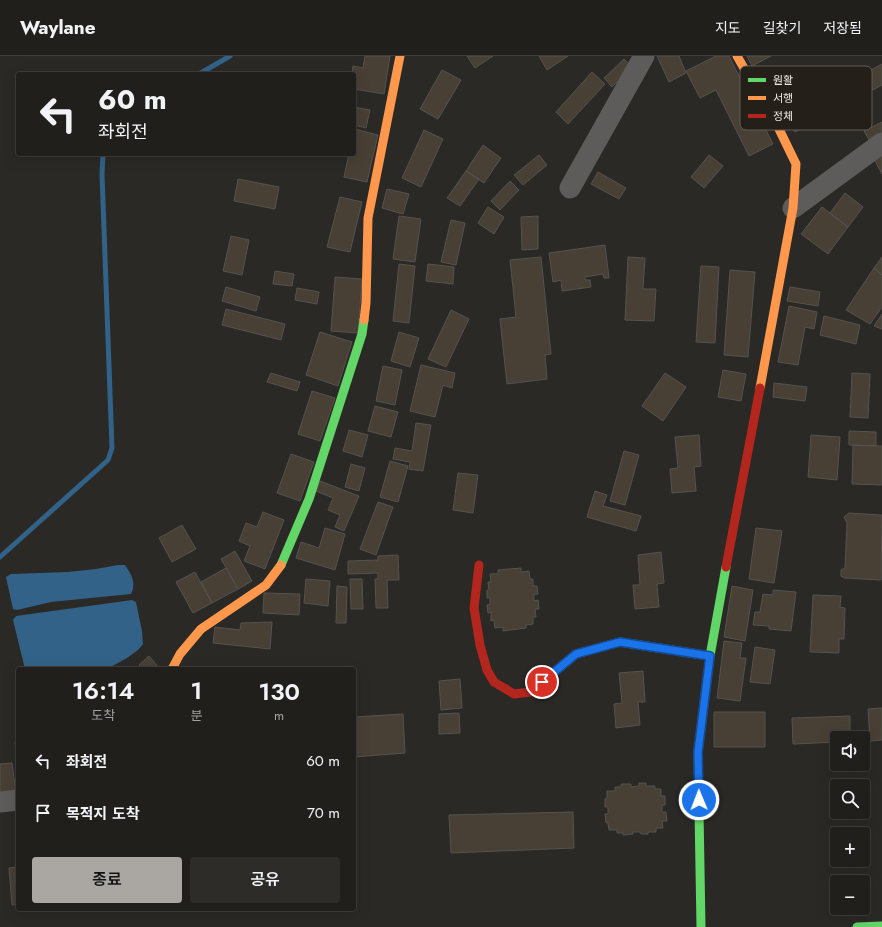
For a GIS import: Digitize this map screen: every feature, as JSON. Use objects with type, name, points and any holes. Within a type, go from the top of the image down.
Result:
[{"type":"street","points":[[173,667],[180,654],[201,629],[266,585],[281,565],[308,499],[362,334],[366,303],[368,218],[400,56]]},
{"type":"street","points":[[570,188],[644,56]]},
{"type":"street","points":[[737,56],[743,66]]},
{"type":"street","points":[[701,927],[698,752],[710,656],[793,208],[796,164],[780,130]]},
{"type":"street","points":[[793,208],[882,143]]},
{"type":"street","points":[[479,565],[474,608],[480,645],[487,670],[494,682],[514,694],[531,692],[576,654],[620,642],[710,656]]},
{"type":"street","points":[[0,802],[16,800]]},
{"type":"street","points":[[857,927],[882,926]]},
{"type":"water","points":[[125,565],[131,575],[133,590],[131,594],[51,602],[17,610],[13,609],[6,577],[11,574],[68,572]]},
{"type":"water","points":[[132,600],[136,602],[143,644],[138,650],[127,658],[111,667],[25,667],[13,620],[16,616]]},
{"type":"building","points":[[365,56],[390,56],[384,94],[356,89],[356,72],[352,72],[353,66],[363,68]]},
{"type":"building","points":[[467,56],[493,56],[475,68]]},
{"type":"building","points":[[539,56],[568,56],[547,70]]},
{"type":"building","points":[[657,56],[679,56],[686,73],[669,82]]},
{"type":"building","points":[[716,56],[729,56],[740,78],[740,130],[766,130],[773,144],[749,156],[716,90],[700,98],[686,71]]},
{"type":"building","points":[[747,56],[771,56],[752,66]]},
{"type":"building","points":[[624,59],[632,67],[612,87],[604,78]]},
{"type":"building","points":[[882,64],[882,85],[872,90],[872,69]]},
{"type":"building","points":[[442,70],[461,80],[438,119],[420,109]]},
{"type":"building","points":[[592,72],[605,84],[568,124],[556,112]]},
{"type":"building","points":[[356,107],[370,110],[366,128],[356,126]]},
{"type":"building","points":[[882,122],[882,133],[869,140],[864,131],[872,130],[872,127]]},
{"type":"building","points":[[356,129],[378,135],[367,182],[344,177],[349,156],[356,156]]},
{"type":"building","points":[[424,130],[443,139],[421,187],[402,178]]},
{"type":"building","points":[[483,145],[501,158],[484,183],[466,171]]},
{"type":"building","points":[[882,152],[882,174],[873,157]]},
{"type":"building","points":[[539,155],[547,165],[523,185],[514,175]]},
{"type":"building","points":[[709,155],[723,166],[704,188],[691,177]]},
{"type":"building","points":[[466,171],[479,179],[460,206],[447,198]]},
{"type":"building","points":[[598,172],[626,188],[619,199],[591,184]]},
{"type":"building","points":[[238,179],[279,187],[275,209],[234,201]]},
{"type":"building","points":[[510,181],[519,190],[500,210],[491,201]]},
{"type":"building","points":[[387,189],[409,194],[403,214],[382,208]]},
{"type":"building","points":[[845,193],[863,207],[848,227],[830,213]]},
{"type":"building","points":[[340,197],[362,202],[350,252],[327,247]]},
{"type":"building","points":[[488,207],[504,217],[494,234],[478,223]]},
{"type":"building","points":[[822,207],[848,227],[828,254],[801,234]]},
{"type":"building","points":[[399,216],[421,219],[415,262],[393,259]]},
{"type":"building","points":[[538,216],[538,249],[522,250],[521,217]]},
{"type":"building","points":[[451,220],[465,223],[456,265],[441,262]]},
{"type":"building","points":[[231,236],[249,240],[242,275],[223,271]]},
{"type":"building","points":[[605,245],[609,278],[604,278],[603,274],[585,277],[585,280],[590,280],[591,287],[562,291],[561,280],[553,282],[549,253]]},
{"type":"building","points":[[541,257],[551,354],[545,355],[547,379],[507,384],[500,319],[516,317],[510,260]]},
{"type":"building","points":[[628,257],[645,258],[643,289],[656,289],[654,321],[625,320]]},
{"type":"building","points":[[882,257],[882,275],[874,268]]},
{"type":"building","points":[[399,264],[415,266],[409,323],[393,321]]},
{"type":"building","points":[[428,264],[454,267],[453,284],[426,281]]},
{"type":"building","points":[[701,266],[719,267],[715,343],[696,342]]},
{"type":"building","points":[[874,268],[882,275],[882,307],[870,324],[846,310]]},
{"type":"building","points":[[730,270],[755,272],[748,357],[724,355]]},
{"type":"building","points":[[275,271],[294,274],[292,286],[273,284]]},
{"type":"building","points":[[335,277],[362,279],[358,333],[331,331]]},
{"type":"building","points":[[226,287],[260,297],[256,311],[222,301]]},
{"type":"building","points":[[790,287],[820,292],[818,306],[787,301]]},
{"type":"building","points":[[297,288],[319,292],[317,304],[295,300]]},
{"type":"building","points":[[789,306],[817,312],[814,329],[805,327],[798,365],[778,362]]},
{"type":"building","points":[[226,309],[285,324],[281,340],[222,325]]},
{"type":"building","points":[[451,310],[469,319],[446,367],[428,359]]},
{"type":"building","points":[[882,314],[882,329],[874,326]]},
{"type":"building","points":[[824,316],[860,325],[856,344],[820,335]]},
{"type":"building","points":[[320,332],[352,342],[338,386],[306,375]]},
{"type":"building","points":[[399,332],[419,338],[410,367],[391,361]]},
{"type":"building","points":[[421,365],[455,373],[452,388],[443,385],[435,417],[410,411]]},
{"type":"building","points":[[383,366],[402,370],[395,405],[376,401]]},
{"type":"building","points":[[723,370],[746,374],[741,401],[718,397]]},
{"type":"building","points":[[271,373],[300,382],[297,391],[267,382]]},
{"type":"building","points":[[665,373],[686,387],[663,421],[642,406]]},
{"type":"building","points":[[852,373],[870,374],[868,418],[850,417]]},
{"type":"building","points":[[774,383],[807,387],[805,401],[773,397]]},
{"type":"building","points":[[312,391],[335,398],[320,441],[298,434]]},
{"type":"building","points":[[375,406],[398,412],[391,437],[368,431]]},
{"type":"building","points":[[416,423],[431,425],[423,471],[409,469],[410,462],[393,459],[395,448],[412,451]]},
{"type":"building","points":[[349,430],[368,435],[362,457],[343,451]]},
{"type":"building","points":[[849,431],[876,432],[876,446],[849,445]]},
{"type":"building","points":[[699,435],[701,466],[694,467],[696,491],[672,493],[670,469],[678,468],[675,437]]},
{"type":"building","points":[[811,435],[840,437],[837,480],[808,477]]},
{"type":"building","points":[[853,445],[882,446],[882,485],[852,484]]},
{"type":"building","points":[[624,451],[639,455],[625,505],[610,501]]},
{"type":"building","points":[[291,454],[314,462],[300,501],[277,493]]},
{"type":"building","points":[[390,461],[408,466],[398,502],[380,497]]},
{"type":"building","points":[[351,464],[365,468],[359,491],[345,487]]},
{"type":"building","points":[[458,473],[478,475],[473,513],[453,510]]},
{"type":"building","points":[[320,481],[359,496],[344,531],[335,527],[340,515],[328,510],[333,498],[316,491]]},
{"type":"building","points":[[595,491],[607,495],[603,506],[641,516],[636,531],[587,517]]},
{"type":"building","points":[[378,502],[393,507],[376,555],[360,549]]},
{"type":"building","points":[[263,512],[284,520],[265,569],[244,561],[250,546],[239,541],[246,523],[257,527]]},
{"type":"building","points":[[849,513],[882,515],[881,580],[844,578],[841,576],[841,570],[845,568],[847,523],[844,517]]},
{"type":"building","points":[[182,525],[196,549],[172,562],[159,538]]},
{"type":"building","points":[[325,528],[345,534],[335,570],[296,558],[301,542],[319,548]]},
{"type":"building","points":[[756,528],[782,531],[774,583],[749,579]]},
{"type":"building","points":[[235,551],[252,581],[238,589],[221,559]]},
{"type":"building","points":[[661,552],[664,583],[657,584],[659,607],[635,609],[633,585],[640,585],[638,555]]},
{"type":"building","points":[[398,555],[399,580],[387,580],[388,608],[376,608],[375,579],[378,579],[378,573],[348,574],[348,561],[378,560],[378,556]]},
{"type":"building","points":[[226,568],[238,589],[212,603],[201,582]]},
{"type":"building","points":[[521,568],[521,572],[529,571],[530,579],[533,579],[533,586],[537,586],[538,594],[534,594],[534,601],[538,600],[539,609],[535,609],[536,617],[533,617],[533,624],[526,625],[526,628],[503,631],[503,627],[495,628],[494,620],[491,621],[491,612],[488,613],[487,605],[490,604],[490,598],[487,598],[487,590],[489,590],[488,582],[491,582],[490,574],[498,574],[498,570]]},
{"type":"building","points":[[195,572],[212,603],[193,613],[176,582]]},
{"type":"building","points":[[306,579],[330,581],[328,606],[304,603]]},
{"type":"building","points":[[350,579],[362,579],[363,609],[351,609]]},
{"type":"building","points":[[337,586],[347,587],[346,623],[336,623]]},
{"type":"building","points":[[732,586],[753,590],[745,641],[724,637]]},
{"type":"building","points":[[773,590],[796,592],[791,631],[769,629],[769,626],[753,625],[755,612],[760,612],[763,594],[773,595]]},
{"type":"building","points":[[264,593],[300,594],[299,615],[263,613]]},
{"type":"building","points":[[813,595],[841,596],[840,607],[845,608],[844,639],[839,639],[839,653],[810,652]]},
{"type":"building","points":[[272,622],[270,649],[213,643],[215,627],[240,630],[241,623]]},
{"type":"building","points":[[724,641],[742,643],[740,658],[746,658],[740,701],[717,698]]},
{"type":"building","points":[[755,647],[775,650],[770,684],[750,682]]},
{"type":"building","points":[[149,656],[158,667],[141,667],[139,665]]},
{"type":"building","points":[[643,671],[645,702],[638,702],[640,725],[616,728],[614,704],[622,703],[619,673]]},
{"type":"building","points":[[460,679],[462,708],[441,710],[439,681]]},
{"type":"building","points":[[882,708],[882,740],[870,741],[868,709]]},
{"type":"building","points":[[714,712],[765,712],[765,747],[714,747]]},
{"type":"building","points":[[459,713],[460,733],[439,734],[439,714]]},
{"type":"building","points":[[403,714],[405,753],[356,757],[356,717]]},
{"type":"building","points":[[850,716],[850,731],[830,731],[830,742],[793,744],[792,718]]},
{"type":"building","points":[[12,763],[16,792],[0,794],[0,764]]},
{"type":"building","points":[[639,783],[646,783],[646,786],[655,786],[655,789],[661,789],[661,796],[665,796],[665,805],[662,805],[662,812],[666,812],[667,821],[662,821],[663,828],[656,828],[656,832],[648,832],[648,834],[633,832],[633,834],[623,835],[623,833],[617,833],[617,830],[609,830],[608,823],[606,823],[605,814],[608,814],[608,807],[605,807],[607,791],[615,791],[615,787],[621,787],[621,784],[631,784],[631,787],[639,786]]},
{"type":"building","points":[[573,812],[574,848],[451,853],[449,815]]},
{"type":"building","points":[[16,867],[16,904],[12,905],[9,868]]},
{"type":"waterway","points":[[202,72],[230,56]]},
{"type":"waterway","points":[[0,557],[108,460],[112,448],[102,174],[103,156]]},
{"type":"traffic: fast","points":[[281,565],[309,499],[362,334],[364,320]]},
{"type":"traffic: fast","points":[[701,927],[698,752],[710,656],[726,567]]},
{"type":"traffic: fast","points":[[857,927],[882,926]]},
{"type":"traffic: slow","points":[[364,320],[366,303],[368,218],[400,56]]},
{"type":"traffic: slow","points":[[737,56],[743,66]]},
{"type":"traffic: slow","points":[[760,388],[793,208],[796,164],[779,130]]},
{"type":"traffic: slow","points":[[173,667],[180,654],[201,629],[266,585],[281,565]]},
{"type":"traffic: slow","points":[[540,684],[576,654],[620,642],[710,656]]},
{"type":"traffic: jam","points":[[726,567],[760,388]]},
{"type":"traffic: jam","points":[[479,565],[474,608],[480,645],[487,670],[494,682],[514,694],[531,692],[540,684]]},
{"type":"route","points":[[542,682],[576,654],[620,642],[710,656],[698,752],[699,800]]}]
